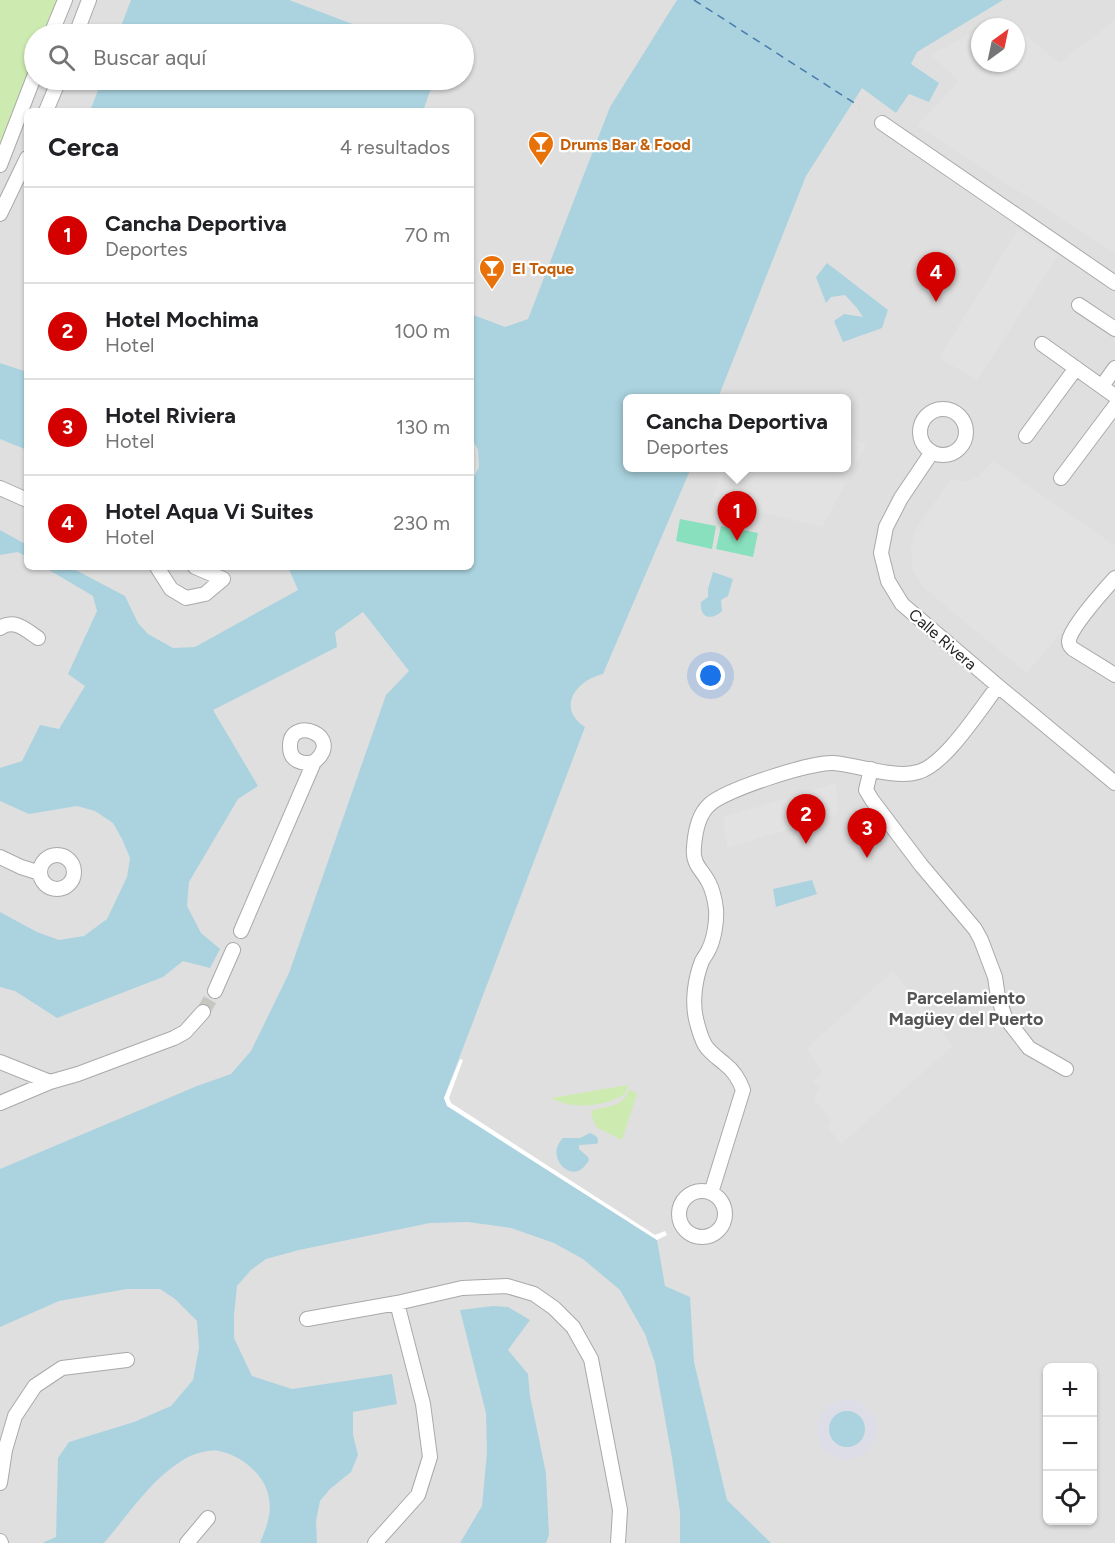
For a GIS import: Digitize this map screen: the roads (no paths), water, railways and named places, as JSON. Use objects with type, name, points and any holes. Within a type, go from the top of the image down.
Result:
[{"type":"street","points":[[55,24],[65,0]]},
{"type":"street","points":[[80,24],[89,0]]},
{"type":"street","points":[[0,165],[29,90]]},
{"type":"street","points":[[47,108],[54,90]]},
{"type":"street","points":[[882,123],[1115,283]]},
{"type":"street","points":[[0,214],[24,164]]},
{"type":"street","points":[[1079,305],[1115,329]]},
{"type":"street","points":[[1042,344],[1115,396]]},
{"type":"street","points":[[1026,436],[1076,368]]},
{"type":"street","points":[[1102,386],[1115,368]]},
{"type":"street","points":[[1061,478],[1115,406]]},
{"type":"street","name":"Calle Rivera","points":[[932,452],[901,498],[886,527],[881,553],[888,581],[902,604],[1115,783]]},
{"type":"street","points":[[0,488],[24,499]]},
{"type":"street","points":[[159,570],[171,589],[186,598],[205,594],[223,579],[202,570]]},
{"type":"street","points":[[1115,578],[1076,626],[1069,640],[1073,650],[1115,675]]},
{"type":"street","points":[[0,628],[12,623],[38,638]]},
{"type":"street","points":[[711,1193],[743,1090],[738,1078],[727,1065],[706,1047],[696,1020],[693,1003],[696,979],[702,961],[710,948],[717,915],[715,898],[709,883],[697,867],[693,849],[697,825],[707,806],[730,792],[793,771],[829,763],[898,774],[919,772],[936,764],[948,751],[998,686]]},
{"type":"street","points":[[241,931],[314,762]]},
{"type":"street","points":[[871,769],[866,789],[872,800],[921,865],[975,929],[981,940],[995,977],[998,997],[1005,1017],[1029,1048],[1066,1069]]},
{"type":"street","points":[[0,858],[40,873]]},
{"type":"street","points":[[215,991],[232,952]]},
{"type":"street","points":[[0,1103],[50,1082],[78,1074],[174,1038],[186,1032],[203,1012]]},
{"type":"street","points":[[0,1062],[50,1082]]},
{"type":"street","points":[[307,1319],[397,1303],[462,1288],[507,1286],[534,1294],[554,1308],[573,1327],[591,1359],[620,1510],[618,1543]]},
{"type":"street","points":[[375,1543],[418,1495],[430,1457],[423,1404],[397,1303]]},
{"type":"street","points":[[0,1483],[5,1450],[15,1416],[35,1386],[62,1368],[127,1360]]},
{"type":"street","points":[[187,1543],[208,1518]]},
{"type":"water","points":[[131,0],[289,0],[353,24],[122,24]]},
{"type":"water","points":[[677,0],[1003,0],[917,52],[911,64],[939,83],[929,102],[909,94],[896,113],[862,88],[806,176],[720,394],[623,394],[623,472],[689,472],[603,674],[585,682],[573,696],[572,712],[576,720],[585,727],[444,1098],[448,1106],[657,1240],[665,1286],[690,1297],[694,1362],[727,1500],[771,1543],[680,1543],[680,1512],[655,1363],[645,1334],[620,1290],[583,1259],[554,1243],[511,1228],[468,1222],[430,1223],[266,1259],[251,1270],[237,1286],[234,1338],[252,1376],[292,1389],[392,1374],[397,1404],[353,1412],[353,1435],[358,1455],[351,1472],[330,1489],[320,1501],[316,1521],[317,1543],[260,1543],[270,1511],[267,1490],[263,1482],[258,1474],[236,1457],[227,1453],[206,1451],[183,1460],[160,1477],[104,1543],[42,1543],[56,1537],[58,1458],[69,1442],[134,1422],[171,1406],[193,1380],[199,1348],[197,1321],[175,1299],[160,1289],[127,1289],[59,1301],[0,1327],[0,1169],[197,1086],[231,1074],[251,1051],[289,973],[386,695],[409,671],[363,612],[335,632],[337,647],[213,710],[258,786],[238,799],[189,882],[187,906],[201,933],[220,949],[210,968],[183,961],[163,977],[57,1018],[15,991],[0,987],[0,912],[37,932],[59,940],[84,936],[107,919],[127,877],[130,858],[113,823],[95,811],[77,806],[29,814],[0,801],[0,768],[22,761],[40,725],[59,729],[85,686],[68,674],[97,611],[93,596],[49,570],[76,570],[125,596],[138,623],[148,634],[173,648],[195,647],[298,590],[289,570],[474,570],[474,477],[479,467],[478,450],[474,442],[474,315],[505,327],[528,319],[610,107]]},
{"type":"water","points":[[98,90],[430,90],[424,108],[91,108]]},
{"type":"water","points":[[827,263],[888,310],[882,328],[843,342],[834,321],[844,314],[863,317],[845,295],[831,297],[826,303],[816,277]]},
{"type":"water","points":[[0,363],[24,371],[24,449],[0,439]]},
{"type":"water","points":[[0,530],[24,543],[24,555],[18,552],[0,555]]},
{"type":"water","points":[[713,572],[733,579],[728,596],[721,600],[722,611],[710,617],[702,612],[701,602],[708,597]]},
{"type":"water","points":[[812,880],[817,894],[776,907],[773,889]]},
{"type":"water","points":[[590,1133],[596,1136],[598,1143],[579,1145],[579,1149],[589,1160],[583,1168],[569,1171],[563,1167],[558,1161],[557,1154],[558,1146],[563,1138],[580,1138]]},
{"type":"water","points":[[493,1306],[508,1307],[530,1320],[508,1350],[528,1374],[530,1396],[546,1473],[549,1535],[546,1543],[460,1543],[482,1506],[487,1452],[486,1413],[460,1310]]},
{"type":"water","points":[[847,1411],[860,1416],[865,1429],[860,1442],[847,1447],[834,1442],[829,1429],[834,1416]]},
{"type":"tunnel","points":[[203,1012],[215,991]]},
{"type":"place","name":"Drums Bar & Food","points":[[541,167]]},
{"type":"place","name":"El Toque","points":[[492,291]]},
{"type":"place","name":"Hotel Aqua Vi Suites","points":[[936,302]]},
{"type":"place","name":"Cancha Deportiva","points":[[737,541]]},
{"type":"place","name":"Hotel Mochima","points":[[806,844]]},
{"type":"place","name":"Hotel Riviera","points":[[867,858]]},
{"type":"district","name":"Parcelamiento Magüey del Puerto","points":[[966,1008]]}]
